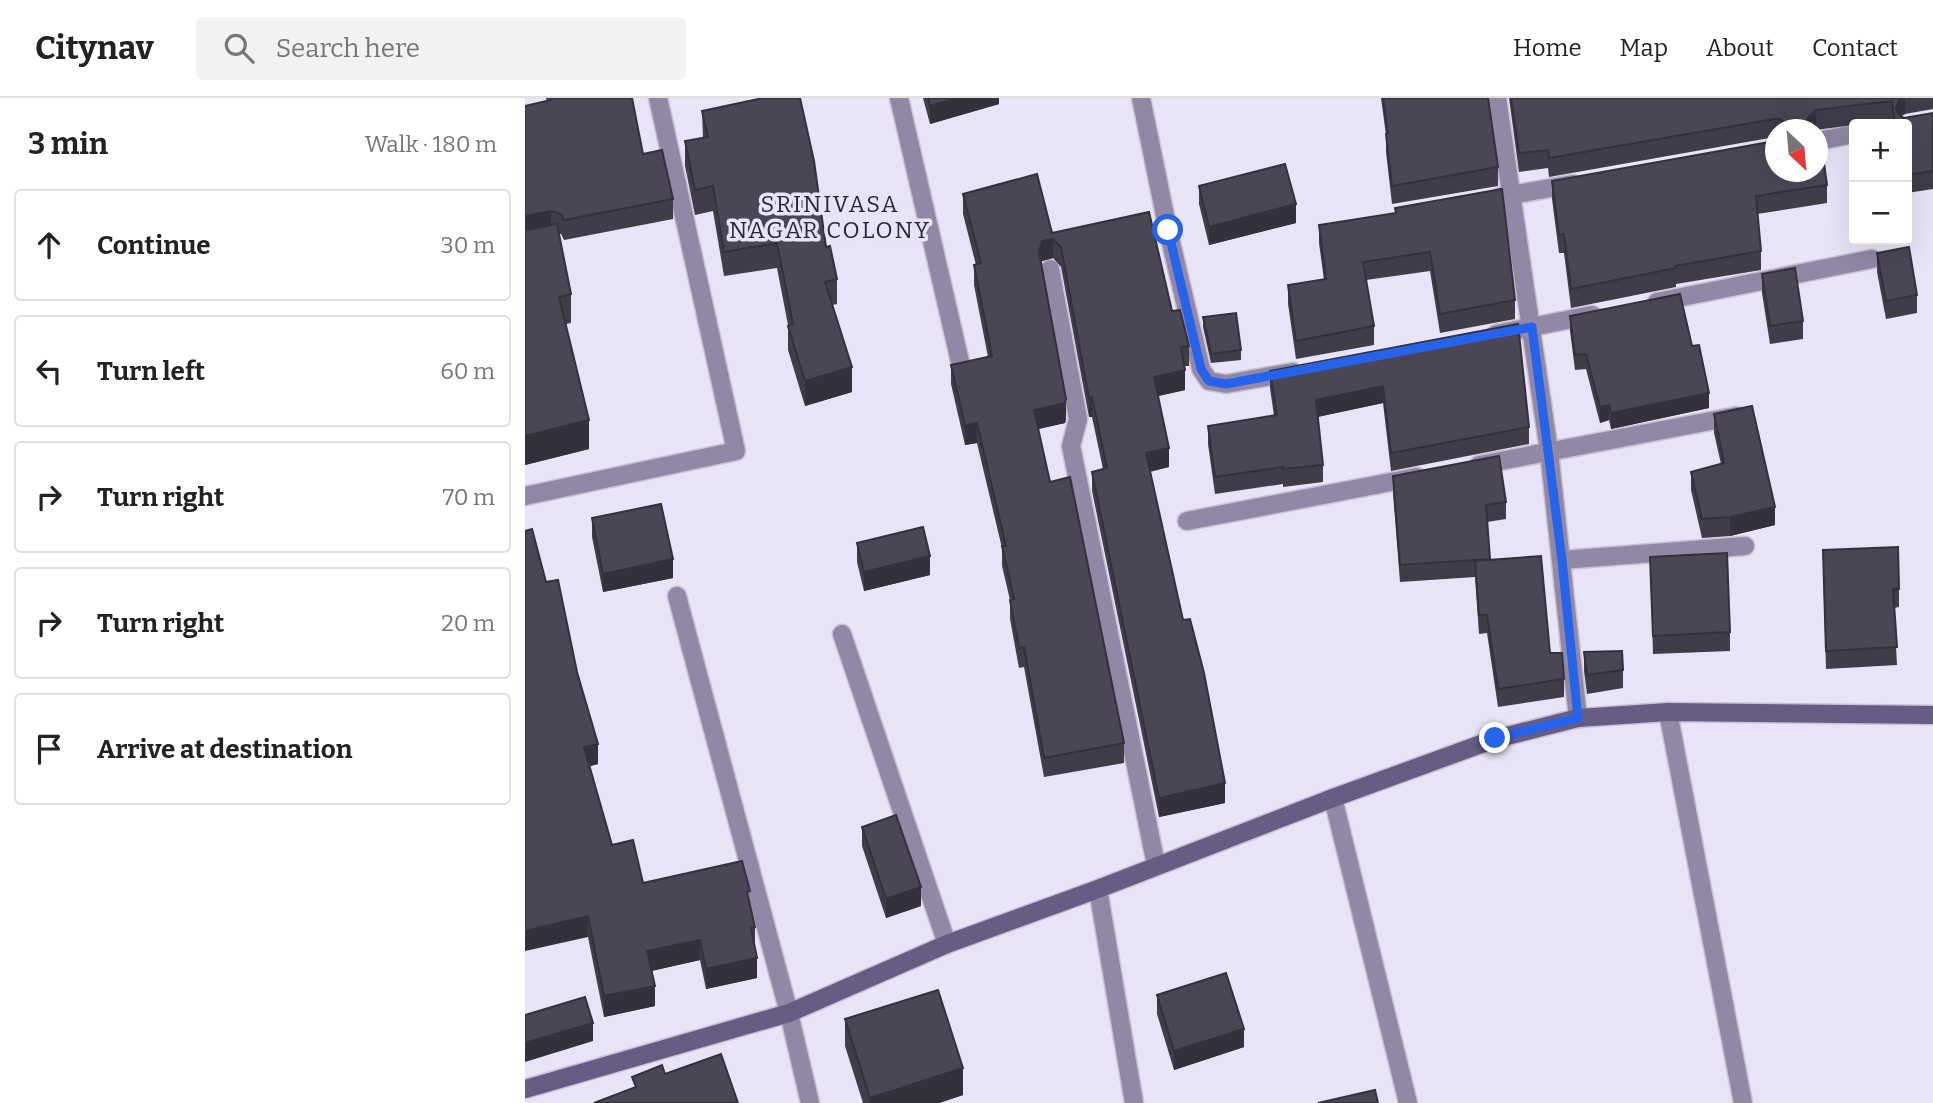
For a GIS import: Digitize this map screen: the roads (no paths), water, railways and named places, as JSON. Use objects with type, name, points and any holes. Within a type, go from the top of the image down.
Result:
[{"type":"street","points":[[525,496],[736,451],[658,98]]},
{"type":"street","points":[[899,98],[961,366]]},
{"type":"street","points":[[1141,98],[1168,230],[1201,369],[1209,381],[1226,384],[1306,369]]},
{"type":"street","points":[[1497,98],[1549,451],[1578,718]]},
{"type":"street","points":[[1828,139],[1849,135]]},
{"type":"street","points":[[1486,199],[1591,181]]},
{"type":"street","points":[[1640,305],[1872,259]]},
{"type":"street","points":[[1050,269],[1078,419],[1071,446],[1157,865]]},
{"type":"street","points":[[1479,337],[1613,311]]},
{"type":"street","points":[[1468,467],[1748,414]]},
{"type":"street","points":[[1187,521],[1428,474]]},
{"type":"street","points":[[1562,560],[1745,546]]},
{"type":"street","points":[[677,596],[789,1013],[810,1103]]},
{"type":"street","points":[[842,634],[947,944]]},
{"type":"street","points":[[1668,712],[1743,1103]]},
{"type":"street","points":[[525,1089],[789,1013],[947,944],[1495,738],[1578,718],[1668,712],[1933,715]]},
{"type":"street","points":[[1333,798],[1408,1103]]},
{"type":"street","points":[[1098,889],[1134,1103]]},
{"type":"street","points":[[525,1097],[526,1103]]},
{"type":"district","name":"SRINIVASA NAGAR COLONY","points":[[830,217]]}]
